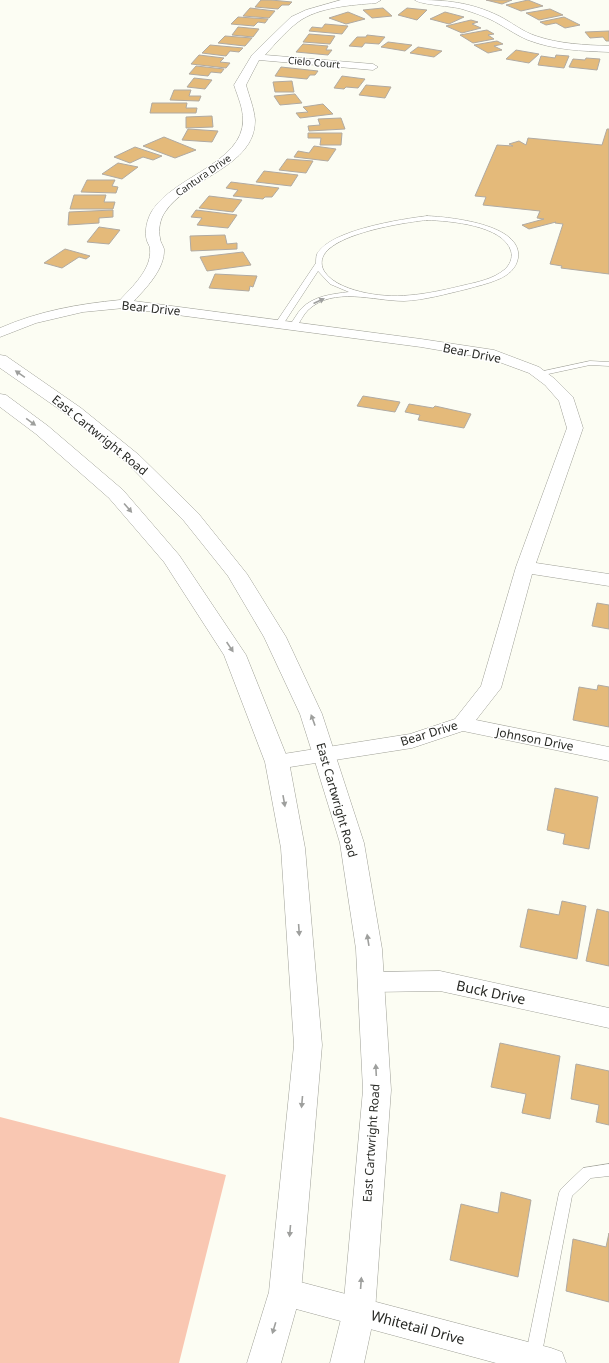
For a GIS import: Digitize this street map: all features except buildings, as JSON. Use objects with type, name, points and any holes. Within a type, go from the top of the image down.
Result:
[{"type":"main road","name":"East Cartwright Road","points":[[0,360],[75,412],[133,459],[191,517],[237,574],[275,637],[311,714],[352,843],[369,949],[377,1090],[359,1311],[347,1363]]},
{"type":"main road","points":[[0,399],[42,430],[116,494],[172,559],[235,655],[278,762],[293,848],[308,1045],[285,1292],[264,1363]]},
{"type":"street","name":"Cantura Drive","points":[[124,304],[149,275],[154,263],[157,250],[153,239],[157,214],[166,202],[182,188],[226,160],[239,148],[246,136],[250,124],[240,85],[256,57],[295,19],[339,2],[376,0]]},
{"type":"street","points":[[420,0],[451,4],[474,10],[491,16],[530,37],[548,43],[570,47],[609,49]]},
{"type":"street","name":"Cielo Court","points":[[256,57],[373,67]]},
{"type":"street","name":"Bear Drive","points":[[0,333],[38,319],[83,308],[124,304],[286,325],[494,355],[534,370],[550,382],[567,400],[575,428],[525,567],[491,688],[462,724],[412,741],[278,762]]},
{"type":"street","points":[[525,567],[609,580]]},
{"type":"street","name":"Johnson Drive","points":[[462,724],[609,754]]},
{"type":"street","name":"Buck Drive","points":[[371,982],[440,981],[609,1018]]},
{"type":"street","name":"Whitetail Drive","points":[[285,1292],[538,1361]]},
{"type":"lane","points":[[286,325],[318,265],[320,254],[330,244],[346,236],[404,221],[427,218],[451,219],[473,224],[493,231],[507,240],[515,250],[515,262],[506,272],[491,280],[432,296],[407,299],[381,298],[357,294],[337,286],[324,276],[318,265]]},
{"type":"lane","points":[[286,325],[305,308],[316,302],[326,298],[357,294]]},
{"type":"lane","points":[[539,374],[590,363],[609,364]]},
{"type":"lane","points":[[538,1361],[566,1193],[588,1172],[609,1170]]},
{"type":"shaded area","points":[[0,1117],[226,1175],[179,1363],[0,1363]]}]
